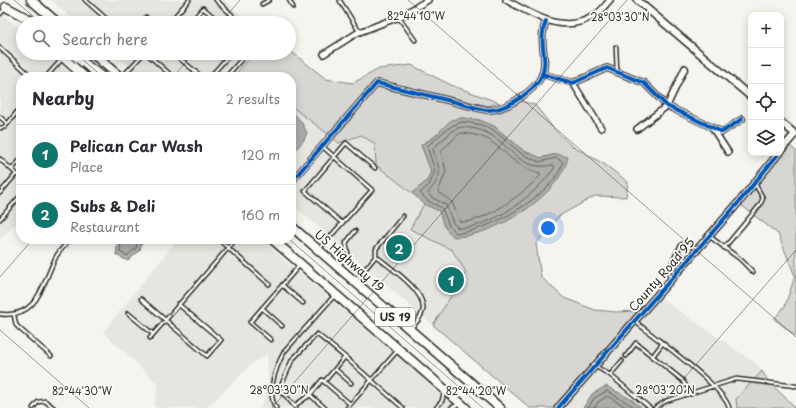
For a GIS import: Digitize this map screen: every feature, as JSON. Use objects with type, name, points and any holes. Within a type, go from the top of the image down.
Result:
[{"type":"highway","points":[[31,0],[50,16]]},
{"type":"highway","points":[[3,4],[16,16]]},
{"type":"highway","points":[[3,4],[24,16]]},
{"type":"highway","points":[[66,60],[80,72]]},
{"type":"highway","points":[[80,60],[96,72]]},
{"type":"highway","points":[[100,60],[115,72]]},
{"type":"highway","name":"US Highway 19","points":[[296,230],[500,408]]},
{"type":"highway","name":"US 19","points":[[278,244],[463,406]]},
{"type":"street","points":[[324,54],[359,32],[399,17],[428,0]]},
{"type":"street","points":[[506,0],[546,21],[559,24],[577,23],[595,15],[610,0]]},
{"type":"street","points":[[637,0],[748,93]]},
{"type":"street","points":[[296,176],[377,83],[488,110],[509,104],[524,95],[530,90],[542,74],[544,60],[541,34],[546,21]]},
{"type":"street","points":[[542,74],[573,83],[607,68],[644,83],[668,106],[719,131],[724,132],[742,119]]},
{"type":"street","points":[[638,129],[668,106],[685,68]]},
{"type":"street","points":[[573,83],[602,128]]},
{"type":"street","points":[[784,124],[795,133],[784,146]]},
{"type":"street","points":[[713,128],[728,152]]},
{"type":"street","name":"County Road 95","points":[[558,408],[698,249],[776,156]]},
{"type":"lane","points":[[86,0],[103,16]]},
{"type":"lane","points":[[175,16],[189,0]]},
{"type":"lane","points":[[216,0],[232,14],[232,16]]},
{"type":"lane","points":[[262,4],[269,0]]},
{"type":"lane","points":[[289,0],[293,7]]},
{"type":"lane","points":[[340,1],[359,32]]},
{"type":"lane","points":[[0,14],[3,4]]},
{"type":"lane","points":[[196,16],[203,8],[213,16]]},
{"type":"lane","points":[[399,17],[415,40]]},
{"type":"lane","points":[[616,47],[617,72]]},
{"type":"lane","points":[[0,48],[26,72]]},
{"type":"lane","points":[[49,72],[58,60]]},
{"type":"lane","points":[[126,72],[138,60]]},
{"type":"lane","points":[[153,60],[167,72]]},
{"type":"lane","points":[[181,60],[196,72]]},
{"type":"lane","points":[[214,72],[225,60]]},
{"type":"lane","points":[[230,72],[241,60]]},
{"type":"lane","points":[[0,128],[7,123],[16,113]]},
{"type":"lane","points":[[0,117],[7,123]]},
{"type":"lane","points":[[342,223],[305,191],[346,143],[375,168]]},
{"type":"lane","points":[[318,250],[372,190],[322,146]]},
{"type":"lane","points":[[0,159],[16,174],[0,193]]},
{"type":"lane","points":[[12,169],[16,164]]},
{"type":"lane","points":[[724,248],[760,205],[763,198],[754,183]]},
{"type":"lane","points":[[0,219],[16,201]]},
{"type":"lane","points":[[354,281],[376,256],[376,249],[403,216]]},
{"type":"lane","points":[[337,267],[346,256],[346,243],[355,232]]},
{"type":"lane","points":[[709,236],[740,258],[753,272]]},
{"type":"lane","points":[[670,279],[668,270],[681,245],[686,243],[698,249]]},
{"type":"lane","points":[[0,314],[14,315],[26,310],[37,300],[56,256],[66,244]]},
{"type":"lane","points":[[224,244],[269,284]]},
{"type":"lane","points":[[150,338],[232,244]]},
{"type":"lane","points":[[677,251],[687,261]]},
{"type":"lane","points":[[376,256],[417,291],[422,301],[423,309],[420,318],[410,330]]},
{"type":"lane","points":[[271,340],[250,322],[301,264]]},
{"type":"lane","points":[[282,285],[303,303]]},
{"type":"lane","points":[[276,408],[272,396],[279,361],[284,352],[336,294]]},
{"type":"lane","points":[[141,299],[207,356],[221,340],[178,304]]},
{"type":"lane","points":[[262,308],[282,326]]},
{"type":"lane","points":[[128,313],[153,334]]},
{"type":"lane","points":[[14,315],[16,325],[51,356]]},
{"type":"lane","points":[[634,321],[715,387],[727,401],[729,408]]},
{"type":"lane","points":[[279,391],[292,360],[317,334],[403,408]]},
{"type":"lane","points":[[626,356],[636,343],[682,380],[691,394]]},
{"type":"lane","points":[[652,357],[662,344]]},
{"type":"lane","points":[[347,408],[398,349]]},
{"type":"lane","points":[[273,388],[285,395],[295,407],[310,395],[322,380],[324,382],[345,357]]},
{"type":"lane","points":[[610,375],[622,360]]},
{"type":"lane","points":[[595,366],[610,375],[650,408]]},
{"type":"lane","points":[[335,369],[351,383]]},
{"type":"lane","points":[[655,408],[666,401],[715,387],[736,379],[796,386]]},
{"type":"lane","points":[[324,382],[350,404]]},
{"type":"lane","points":[[436,408],[442,401],[445,390]]},
{"type":"lane","points":[[310,395],[325,408]]},
{"type":"lane","points":[[33,408],[38,402],[45,401],[54,408]]},
{"type":"lane","points":[[451,408],[463,406]]},
{"type":"shaded area","points":[[51,0],[224,0],[241,16],[70,16]]},
{"type":"shaded area","points":[[0,12],[16,26],[16,60],[55,60],[68,72],[16,72],[16,223],[0,239]]},
{"type":"shaded area","points":[[296,55],[326,79],[353,83],[379,69],[411,65],[451,85],[500,103],[488,106],[377,80],[374,81],[328,134],[296,110],[296,72],[237,72],[248,60],[296,60]]},
{"type":"shaded area","points":[[121,60],[248,60],[237,72],[136,72]]},
{"type":"shaded area","points":[[378,87],[488,113],[510,107],[521,101],[535,105],[554,129],[572,146],[604,164],[628,182],[626,197],[595,196],[559,216],[536,244],[541,277],[564,298],[595,310],[616,312],[638,311],[553,408],[530,408],[433,325],[466,272],[452,250],[410,229],[424,204],[439,211],[445,228],[524,211],[555,182],[556,154],[541,158],[524,151],[494,126],[479,120],[462,118],[451,120],[434,137],[421,145],[431,171],[427,181],[412,193],[376,165],[375,144],[361,135],[339,143],[334,139]]},
{"type":"shaded area","points":[[296,108],[328,134],[296,171],[296,149],[304,140],[296,122]]},
{"type":"shaded area","points":[[361,135],[375,144],[376,165],[425,203],[410,229],[452,250],[466,272],[433,325],[296,208],[296,182],[334,139],[339,143]]},
{"type":"shaded area","points":[[790,146],[796,151],[796,336],[774,319],[785,306],[795,276],[778,234],[741,205],[782,156],[784,156],[784,153]]},
{"type":"shaded area","points":[[174,244],[266,244],[459,408],[259,408],[265,400],[268,381],[267,354],[254,362],[211,404],[204,408],[157,408],[154,406],[158,384],[103,332]]},
{"type":"shaded area","points":[[659,297],[757,364],[762,371],[736,399],[737,408],[640,408],[631,399],[612,388],[597,391],[592,394],[583,408],[563,408]]},
{"type":"shaded area","points":[[762,371],[768,381],[796,408],[737,408],[736,399]]},
{"type":"water","points":[[296,116],[302,123],[307,133],[304,140],[296,149]]},
{"type":"water","points":[[462,118],[479,120],[494,126],[524,151],[541,158],[556,154],[568,157],[562,172],[552,186],[538,200],[522,212],[487,230],[454,237],[445,228],[439,211],[424,204],[412,193],[427,181],[431,171],[421,145],[434,137],[451,120]]},
{"type":"water","points":[[117,244],[141,244],[140,250],[128,261],[116,255]]},
{"type":"water","points":[[606,386],[631,399],[641,407],[583,408],[592,394]]},
{"type":"cycle path","points":[[296,176],[377,83],[487,110],[502,107],[519,99],[533,87],[542,75],[544,69],[543,36],[546,21]]},
{"type":"cycle path","points":[[542,74],[573,83],[607,68],[644,83],[667,106],[722,132],[742,119]]},
{"type":"cycle path","points":[[558,408],[739,202],[777,156]]},
{"type":"place","name":"Subs & Deli","points":[[399,248]]},
{"type":"place","name":"Pelican Car Wash","points":[[451,280]]}]
